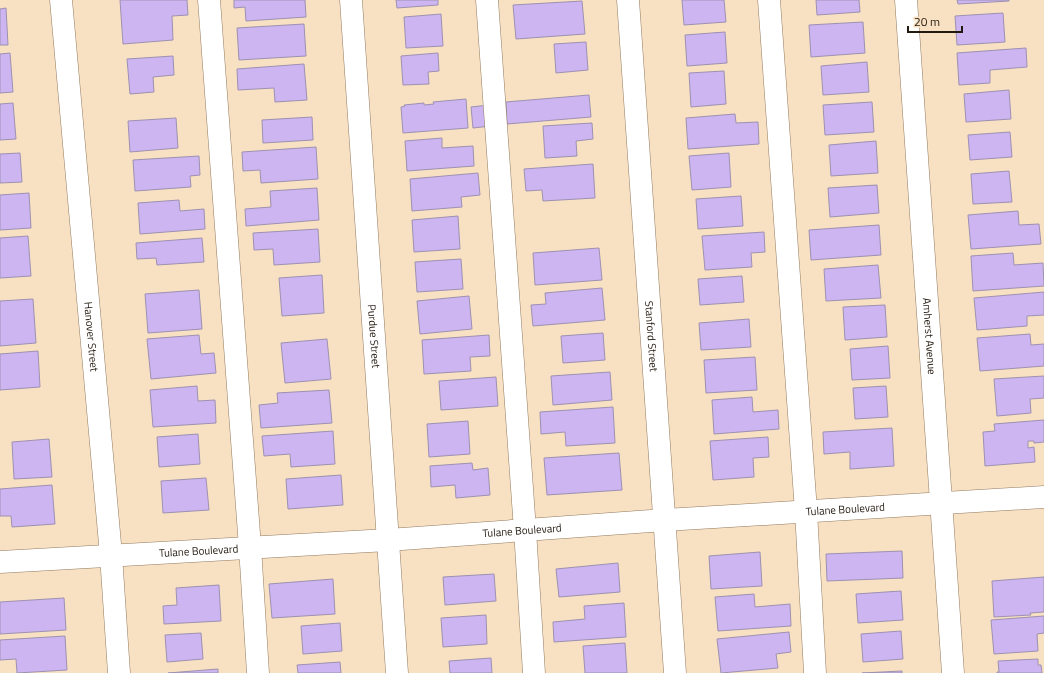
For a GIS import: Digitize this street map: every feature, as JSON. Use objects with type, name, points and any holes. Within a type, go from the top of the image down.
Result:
[{"type":"street","name":"Hanover Street","points":[[61,0],[111,555],[119,673]]},
{"type":"street","points":[[209,0],[258,673]]},
{"type":"street","name":"Purdue Street","points":[[351,0],[396,673]]},
{"type":"street","points":[[487,0],[534,673]]},
{"type":"street","name":"Stanford Street","points":[[628,0],[676,673]]},
{"type":"street","points":[[769,0],[806,511],[815,673]]},
{"type":"street","name":"Amherst Avenue","points":[[906,0],[953,673]]},
{"type":"street","name":"Tulane Boulevard","points":[[0,562],[388,540],[665,520],[1044,496]]},
{"type":"building","points":[[120,0],[187,0],[188,15],[172,16],[173,40],[123,44]]},
{"type":"building","points":[[234,0],[305,0],[306,17],[246,21],[245,7],[234,8]]},
{"type":"building","points":[[396,0],[438,0],[438,5],[397,8]]},
{"type":"building","points":[[682,0],[724,0],[726,22],[684,25]]},
{"type":"building","points":[[816,0],[859,0],[860,12],[817,15]]},
{"type":"building","points":[[957,0],[1009,0],[1009,1],[958,4]]},
{"type":"building","points":[[582,1],[585,34],[516,39],[513,5]]},
{"type":"building","points":[[6,8],[8,45],[0,45],[0,9]]},
{"type":"building","points":[[1003,13],[1005,42],[957,45],[955,16]]},
{"type":"building","points":[[441,14],[443,46],[406,48],[404,17]]},
{"type":"building","points":[[863,22],[865,53],[811,57],[809,25]]},
{"type":"building","points":[[304,24],[306,56],[239,60],[237,28]]},
{"type":"building","points":[[725,32],[727,63],[687,66],[685,35]]},
{"type":"building","points":[[586,42],[588,70],[556,73],[554,44]]},
{"type":"building","points":[[1026,48],[1027,67],[990,70],[990,83],[959,85],[957,53]]},
{"type":"building","points":[[10,53],[13,92],[0,93],[0,54]]},
{"type":"building","points":[[438,53],[439,71],[428,72],[429,84],[403,85],[401,56]]},
{"type":"building","points":[[173,56],[174,75],[153,77],[154,92],[130,94],[127,59]]},
{"type":"building","points":[[867,62],[869,92],[823,95],[821,66]]},
{"type":"building","points":[[304,64],[307,100],[275,102],[274,88],[238,90],[237,69]]},
{"type":"building","points":[[724,71],[726,104],[691,107],[689,73]]},
{"type":"building","points":[[1009,90],[1011,119],[966,122],[964,94]]},
{"type":"building","points":[[589,95],[591,117],[507,124],[506,102]]},
{"type":"building","points":[[466,99],[468,128],[403,133],[401,107],[405,106],[404,105],[424,103],[424,105],[434,104],[433,102]]},
{"type":"building","points":[[872,102],[874,132],[825,135],[823,105]]},
{"type":"building","points":[[13,103],[16,139],[0,140],[0,104]]},
{"type":"building","points":[[489,105],[491,126],[473,128],[471,107]]},
{"type":"building","points":[[735,114],[736,123],[758,122],[759,144],[688,149],[686,118]]},
{"type":"building","points":[[312,117],[313,140],[263,143],[262,120]]},
{"type":"building","points":[[176,118],[178,148],[130,152],[128,121]]},
{"type":"building","points":[[592,123],[593,139],[576,141],[577,156],[545,158],[543,126]]},
{"type":"building","points":[[1010,132],[1012,157],[970,160],[968,135]]},
{"type":"building","points":[[442,138],[442,148],[473,146],[474,166],[407,171],[405,141]]},
{"type":"building","points":[[876,141],[878,173],[831,176],[829,145]]},
{"type":"building","points":[[316,147],[318,179],[261,183],[260,170],[243,171],[242,152]]},
{"type":"building","points":[[20,153],[22,182],[0,183],[0,154]]},
{"type":"building","points":[[729,153],[731,187],[692,190],[689,156]]},
{"type":"building","points":[[199,156],[200,175],[190,176],[191,187],[135,191],[133,160]]},
{"type":"building","points":[[593,164],[595,198],[543,201],[542,190],[526,191],[524,169]]},
{"type":"building","points":[[1009,171],[1012,202],[973,204],[971,174]]},
{"type":"building","points":[[478,173],[480,195],[461,197],[462,207],[412,211],[410,179]]},
{"type":"building","points":[[877,185],[879,213],[830,217],[828,188]]},
{"type":"building","points":[[317,188],[319,220],[246,226],[245,209],[271,207],[270,191]]},
{"type":"building","points":[[29,193],[31,228],[0,230],[0,195]]},
{"type":"building","points":[[741,196],[743,226],[698,229],[696,199]]},
{"type":"building","points":[[179,200],[180,211],[204,209],[205,229],[140,234],[138,203]]},
{"type":"building","points":[[1018,211],[1019,225],[1039,224],[1041,244],[971,249],[968,215]]},
{"type":"building","points":[[458,216],[460,249],[414,252],[412,220]]},
{"type":"building","points":[[879,225],[881,255],[811,260],[809,230]]},
{"type":"building","points":[[318,229],[320,262],[274,265],[273,249],[254,250],[253,233]]},
{"type":"building","points":[[764,232],[765,252],[751,253],[752,267],[705,270],[702,236]]},
{"type":"building","points":[[28,236],[31,276],[0,278],[0,238]]},
{"type":"building","points":[[202,238],[204,262],[157,265],[156,258],[137,259],[136,243]]},
{"type":"building","points":[[599,248],[602,280],[535,285],[533,253]]},
{"type":"building","points":[[1013,253],[1014,265],[1043,263],[1044,286],[973,291],[971,256]]},
{"type":"building","points":[[461,259],[463,289],[417,292],[415,262]]},
{"type":"building","points":[[878,265],[881,298],[826,301],[824,269]]},
{"type":"building","points":[[322,275],[324,313],[282,316],[279,278]]},
{"type":"building","points":[[742,276],[744,302],[700,305],[698,279]]},
{"type":"building","points":[[602,288],[605,320],[533,326],[531,305],[546,304],[545,293]]},
{"type":"building","points":[[199,290],[202,329],[148,333],[145,294]]},
{"type":"building","points":[[1044,292],[1044,315],[1027,316],[1027,326],[977,330],[974,298]]},
{"type":"building","points":[[469,296],[472,329],[420,334],[417,301]]},
{"type":"building","points":[[33,299],[36,343],[0,346],[0,301]]},
{"type":"building","points":[[885,305],[887,337],[845,340],[843,307]]},
{"type":"building","points":[[749,319],[751,347],[701,350],[699,323]]},
{"type":"building","points":[[603,333],[605,360],[563,363],[561,336]]},
{"type":"building","points":[[1030,334],[1031,345],[1044,344],[1044,366],[980,371],[977,338]]},
{"type":"building","points":[[199,335],[201,354],[214,353],[216,373],[151,379],[147,339]]},
{"type":"building","points":[[489,335],[490,356],[470,357],[471,371],[424,374],[422,340]]},
{"type":"building","points":[[327,339],[331,379],[285,383],[281,343]]},
{"type":"building","points":[[888,346],[890,378],[852,380],[850,349]]},
{"type":"building","points":[[38,351],[40,387],[0,390],[0,354]]},
{"type":"building","points":[[755,357],[757,390],[706,393],[704,360]]},
{"type":"building","points":[[610,372],[612,400],[553,405],[551,376]]},
{"type":"building","points":[[1044,376],[1044,398],[1030,399],[1031,413],[997,416],[994,379]]},
{"type":"building","points":[[496,377],[498,406],[441,410],[439,381]]},
{"type":"building","points":[[197,386],[198,401],[215,400],[216,423],[153,427],[150,390]]},
{"type":"building","points":[[886,386],[888,417],[855,419],[853,388]]},
{"type":"building","points":[[329,390],[332,423],[261,428],[259,405],[278,403],[277,393]]},
{"type":"building","points":[[752,397],[753,412],[778,410],[779,429],[714,434],[712,400]]},
{"type":"building","points":[[613,407],[615,443],[566,446],[565,432],[541,434],[540,412]]},
{"type":"building","points":[[1044,420],[1044,442],[1034,443],[1034,441],[1028,441],[1028,448],[1034,447],[1035,462],[985,466],[983,432],[995,431],[994,424]]},
{"type":"building","points":[[468,421],[470,454],[429,457],[427,424]]},
{"type":"building","points":[[892,428],[894,466],[850,469],[850,452],[824,454],[823,432]]},
{"type":"building","points":[[333,431],[335,464],[291,467],[290,454],[264,456],[262,436]]},
{"type":"building","points":[[198,434],[200,464],[159,467],[157,437]]},
{"type":"building","points":[[768,437],[769,457],[753,458],[754,477],[713,480],[710,441]]},
{"type":"building","points":[[49,439],[52,477],[14,479],[12,442]]},
{"type":"building","points":[[619,453],[622,490],[547,495],[544,458]]},
{"type":"building","points":[[472,463],[473,470],[488,468],[490,495],[456,498],[455,485],[431,487],[430,466]]},
{"type":"building","points":[[341,475],[343,505],[288,509],[286,479]]},
{"type":"building","points":[[206,478],[209,510],[163,513],[161,481]]},
{"type":"building","points":[[52,485],[55,524],[12,527],[11,516],[0,516],[0,489]]},
{"type":"building","points":[[902,551],[903,578],[827,581],[826,554]]},
{"type":"building","points":[[760,552],[762,586],[711,589],[709,556]]},
{"type":"building","points":[[618,563],[620,592],[559,597],[556,569]]},
{"type":"building","points":[[494,574],[496,601],[445,605],[443,577]]},
{"type":"building","points":[[1044,577],[1044,612],[1030,613],[1031,615],[994,617],[992,581]]},
{"type":"building","points":[[333,579],[335,614],[272,618],[269,584]]},
{"type":"building","points":[[219,585],[221,621],[164,624],[163,606],[177,605],[176,588]]},
{"type":"building","points":[[901,591],[903,620],[858,623],[856,594]]},
{"type":"building","points":[[754,594],[755,607],[790,604],[791,626],[718,631],[715,597]]},
{"type":"building","points":[[64,598],[66,630],[0,634],[0,602]]},
{"type":"building","points":[[624,603],[626,637],[554,642],[553,622],[585,619],[584,606]]},
{"type":"building","points":[[486,615],[487,644],[443,647],[441,618]]},
{"type":"building","points":[[1044,616],[1044,633],[1037,634],[1038,651],[994,654],[991,620]]},
{"type":"building","points":[[340,623],[342,651],[303,654],[301,626]]},
{"type":"building","points":[[901,631],[903,659],[863,662],[861,634]]},
{"type":"building","points":[[789,632],[791,652],[776,654],[778,668],[721,673],[717,639]]},
{"type":"building","points":[[201,633],[203,659],[167,662],[165,635]]},
{"type":"building","points":[[65,636],[67,670],[17,673],[16,659],[0,660],[0,640]]},
{"type":"building","points":[[625,643],[627,673],[585,673],[583,646]]},
{"type":"building","points":[[491,658],[492,673],[450,673],[449,661]]},
{"type":"building","points":[[1038,659],[1038,665],[1041,665],[1042,673],[997,673],[999,672],[998,661]]},
{"type":"building","points":[[340,662],[341,673],[298,673],[297,665]]},
{"type":"building","points":[[218,669],[218,673],[168,673]]},
{"type":"building","points":[[902,671],[902,673],[862,673]]}]
